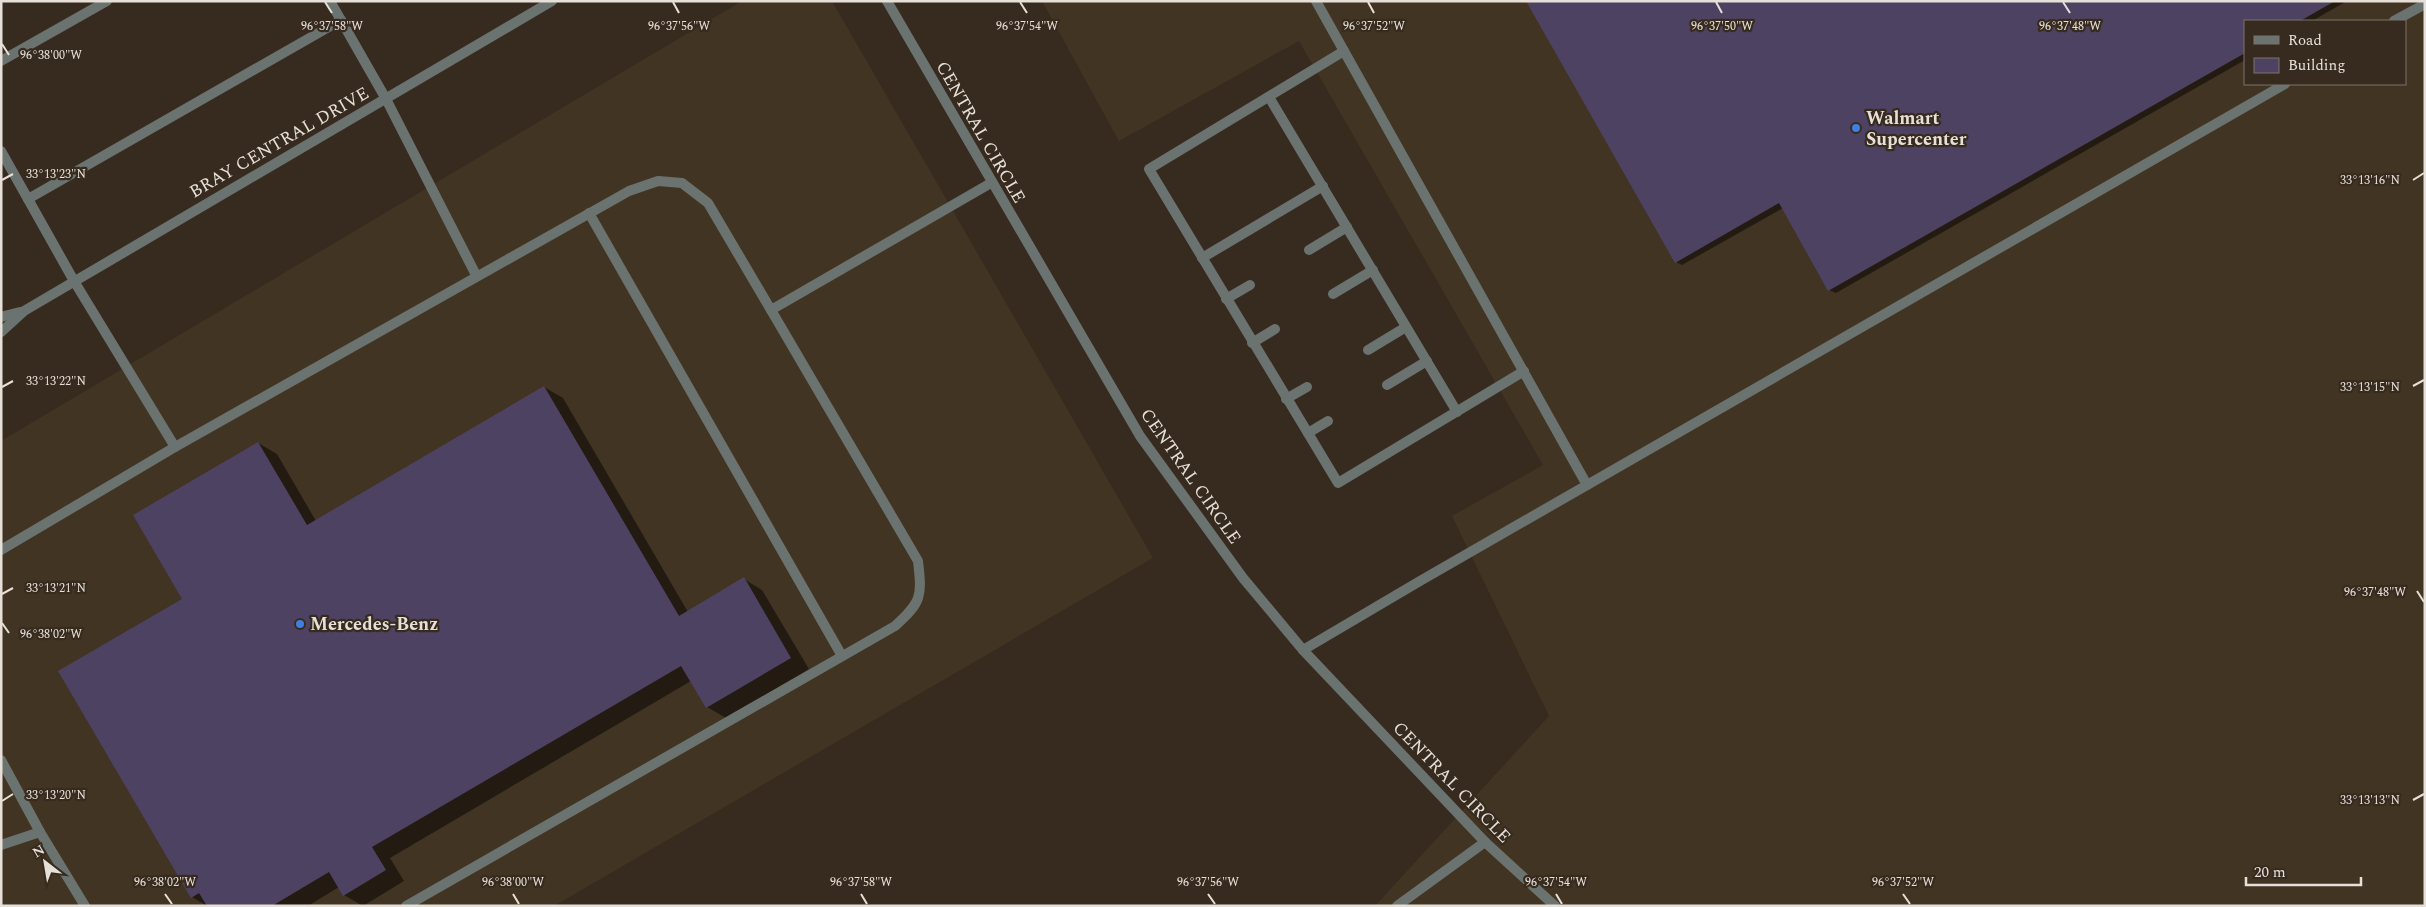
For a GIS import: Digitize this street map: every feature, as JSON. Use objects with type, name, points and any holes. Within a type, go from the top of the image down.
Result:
[{"type":"street","points":[[1,61],[107,1]]},
{"type":"street","points":[[330,1],[386,99],[476,275]]},
{"type":"street","name":"BRAY CENTRAL DRIVE","points":[[1,332],[24,311],[552,1]]},
{"type":"street","name":"CENTRAL CIRCLE","points":[[887,1],[991,183],[1140,436],[1243,578],[1303,650],[1485,842],[1554,906]]},
{"type":"street","points":[[1316,1],[1587,485]]},
{"type":"street","points":[[2396,20],[2425,4]]},
{"type":"street","points":[[28,199],[341,20]]},
{"type":"street","points":[[1344,51],[1149,169],[1226,300],[1338,483],[1524,371]]},
{"type":"street","points":[[1303,650],[2283,85]]},
{"type":"street","points":[[1269,97],[1348,226],[1457,412]]},
{"type":"street","points":[[1,151],[74,281],[175,447]]},
{"type":"street","points":[[1,550],[175,447],[476,275],[629,191],[658,181],[682,183],[708,203],[918,561],[920,598],[910,613],[895,626],[406,906]]},
{"type":"street","points":[[771,310],[991,183]]},
{"type":"street","points":[[1202,258],[1323,186]]},
{"type":"street","points":[[589,213],[842,656]]},
{"type":"street","points":[[1309,250],[1348,226]]},
{"type":"street","points":[[1333,294],[1373,270]]},
{"type":"street","points":[[1226,300],[1250,285]]},
{"type":"street","name":"BRAY CENTRAL DRIVE","points":[[1,317],[24,311]]},
{"type":"street","points":[[1368,350],[1406,327]]},
{"type":"street","points":[[1252,343],[1275,329]]},
{"type":"street","points":[[1387,385],[1427,361]]},
{"type":"street","points":[[1286,399],[1307,387]]},
{"type":"street","points":[[1308,434],[1328,421]]},
{"type":"street","points":[[1,760],[40,832],[85,906]]},
{"type":"street","points":[[1,845],[40,832]]},
{"type":"street","points":[[1397,906],[1485,842]]},
{"type":"shaded area","points":[[742,1],[832,1],[1153,558],[554,906],[1,906],[1,441]]},
{"type":"shaded area","points":[[1042,1],[2425,1],[2425,906],[1375,906],[1549,716],[1452,516],[1543,465],[1299,41],[1119,141]]},
{"type":"building","name":"Walmart Supercenter","points":[[1526,1],[2335,1],[2302,20],[2244,20],[2244,54],[1828,291],[1779,203],[1675,263]]},
{"type":"building","points":[[544,386],[679,616],[744,577],[791,658],[706,708],[681,666],[372,847],[386,870],[343,896],[329,872],[272,906],[207,906],[199,893],[191,898],[58,671],[182,599],[133,515],[258,442],[307,525]]},
{"type":"place","name":"Walmart Supercenter","points":[[1856,128]]},
{"type":"place","name":"Mercedes-Benz","points":[[300,624]]}]
